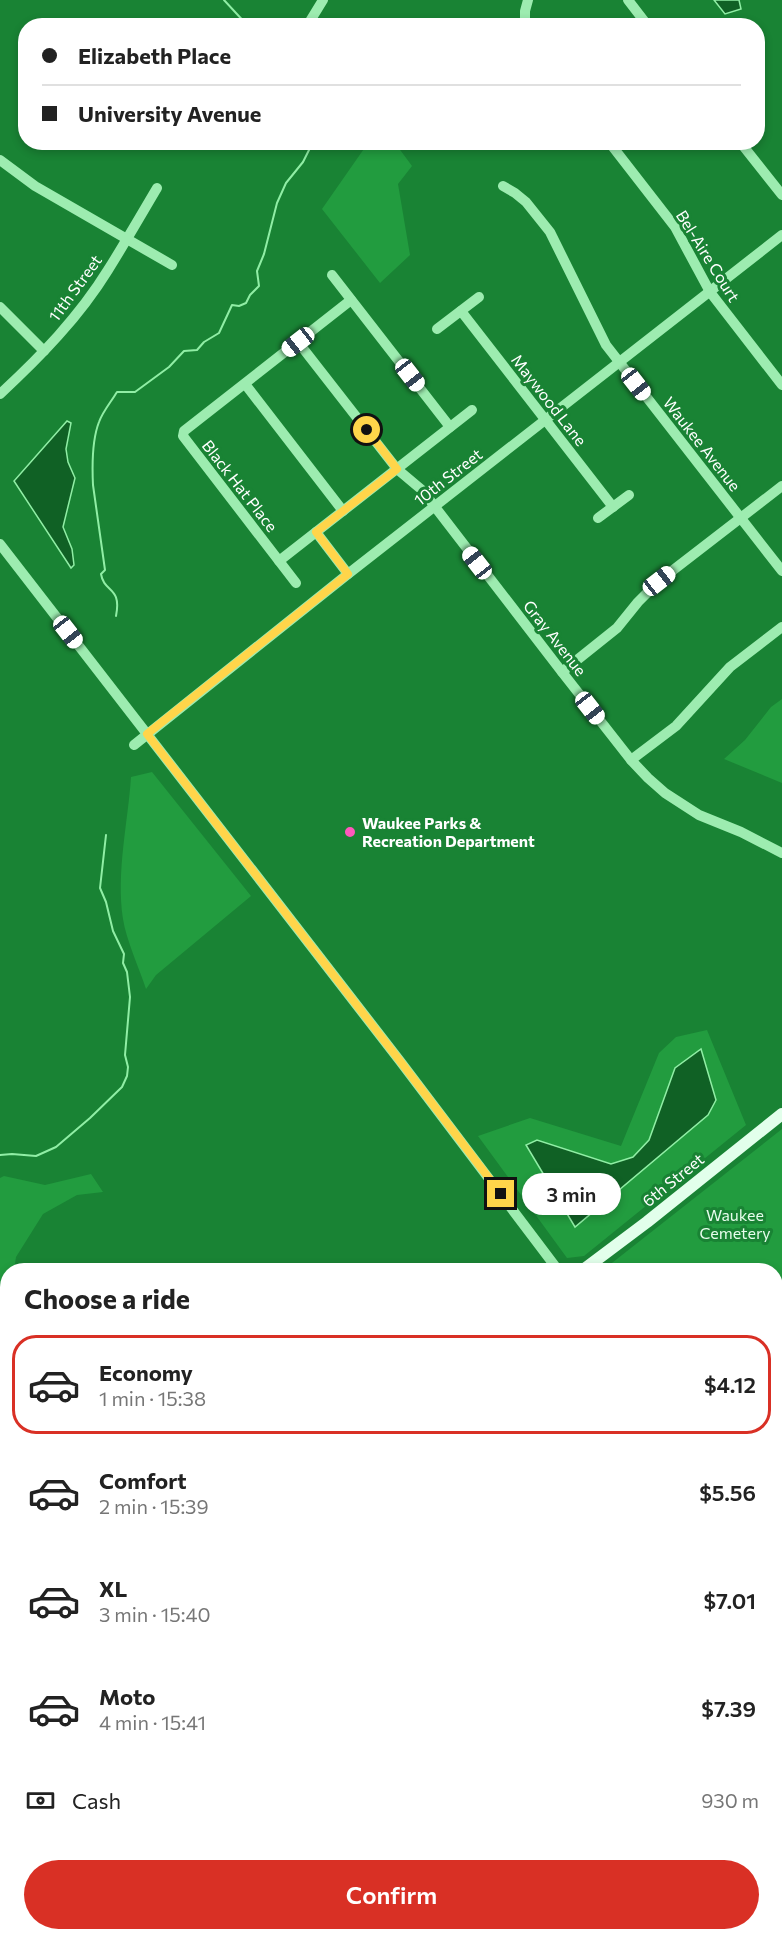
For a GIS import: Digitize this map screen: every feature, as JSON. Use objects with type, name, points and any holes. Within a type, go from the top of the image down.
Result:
[{"type":"main road","name":"6th Street","points":[[592,1263],[782,1114]]},
{"type":"street","points":[[312,18],[323,0]]},
{"type":"street","points":[[525,18],[528,0]]},
{"type":"street","points":[[628,0],[642,18]]},
{"type":"street","name":"Bel-Aire Court","points":[[615,150],[675,227],[710,292],[782,385]]},
{"type":"street","points":[[746,150],[782,195]]},
{"type":"street","points":[[0,160],[35,186],[172,265]]},
{"type":"street","name":"Waukee Avenue","points":[[503,186],[526,202],[550,232],[606,345],[782,571]]},
{"type":"street","name":"11th Street","points":[[0,394],[44,351],[83,305],[107,272],[158,188]]},
{"type":"street","name":"10th Street","points":[[134,745],[348,574],[782,235]]},
{"type":"street","points":[[332,275],[450,427]]},
{"type":"street","points":[[437,329],[479,297]]},
{"type":"street","name":"Black Hat Place","points":[[296,583],[183,436],[184,431],[351,300]]},
{"type":"street","points":[[0,307],[44,351]]},
{"type":"street","name":"Maywood Lane","points":[[461,311],[612,507]]},
{"type":"street","name":"Gray Avenue","points":[[298,342],[397,469],[422,490],[631,760],[648,778],[665,793],[699,814],[782,853]]},
{"type":"street","points":[[245,384],[343,511]]},
{"type":"street","points":[[279,561],[472,410]]},
{"type":"street","points":[[562,672],[617,628],[659,581],[782,486]]},
{"type":"street","points":[[598,518],[629,495]]},
{"type":"street","points":[[316,532],[348,574]]},
{"type":"street","points":[[0,544],[400,1061],[553,1263]]},
{"type":"street","points":[[631,760],[676,726],[730,667],[782,627]]},
{"type":"green space","points":[[363,150],[400,150],[412,166],[398,184],[410,255],[380,283],[322,209]]},
{"type":"green space","points":[[782,699],[782,783],[724,759],[745,740],[771,707]]},
{"type":"green space","points":[[152,772],[251,896],[156,975],[146,989],[123,919],[121,883],[131,777]]},
{"type":"green space","points":[[707,1030],[746,1125],[584,1256],[567,1258],[478,1136],[530,1118],[621,1146],[659,1053],[676,1037]]},
{"type":"green space","name":"Waukee Cemetery","points":[[782,1129],[782,1263],[612,1263]]},
{"type":"green space","points":[[91,1174],[103,1192],[77,1195],[43,1214],[16,1257],[15,1263],[0,1263],[0,1178],[4,1176],[45,1185]]},
{"type":"shaded area","points":[[714,0],[739,0],[741,9],[725,14]]},
{"type":"shaded area","points":[[67,421],[71,423],[66,449],[68,462],[75,478],[63,527],[72,549],[74,565],[71,568],[14,481]]},
{"type":"shaded area","points":[[701,1049],[716,1100],[708,1115],[575,1227],[526,1145],[537,1140],[611,1164],[633,1157],[649,1140],[675,1068]]},
{"type":"waterway","points":[[224,0],[241,18]]},
{"type":"waterway","points":[[116,616],[117,599],[105,584],[101,574],[105,570],[93,485],[94,445],[101,418],[117,392],[135,392],[169,367],[184,351],[197,350],[204,342],[219,333],[232,305],[239,306],[246,303],[259,286],[257,271],[264,254],[277,203],[286,183],[303,162],[309,150]]},
{"type":"waterway","points":[[0,1155],[36,1156],[56,1147],[122,1087],[127,1076],[128,1067],[125,1055],[130,997],[127,972],[123,963],[124,954],[113,931],[100,888],[106,835]]},
{"type":"place","name":"Waukee Parks & Recreation Department","points":[[350,832]]},
{"type":"route","points":[[367,430],[397,469],[316,532],[348,574],[147,734],[501,1194]]}]
